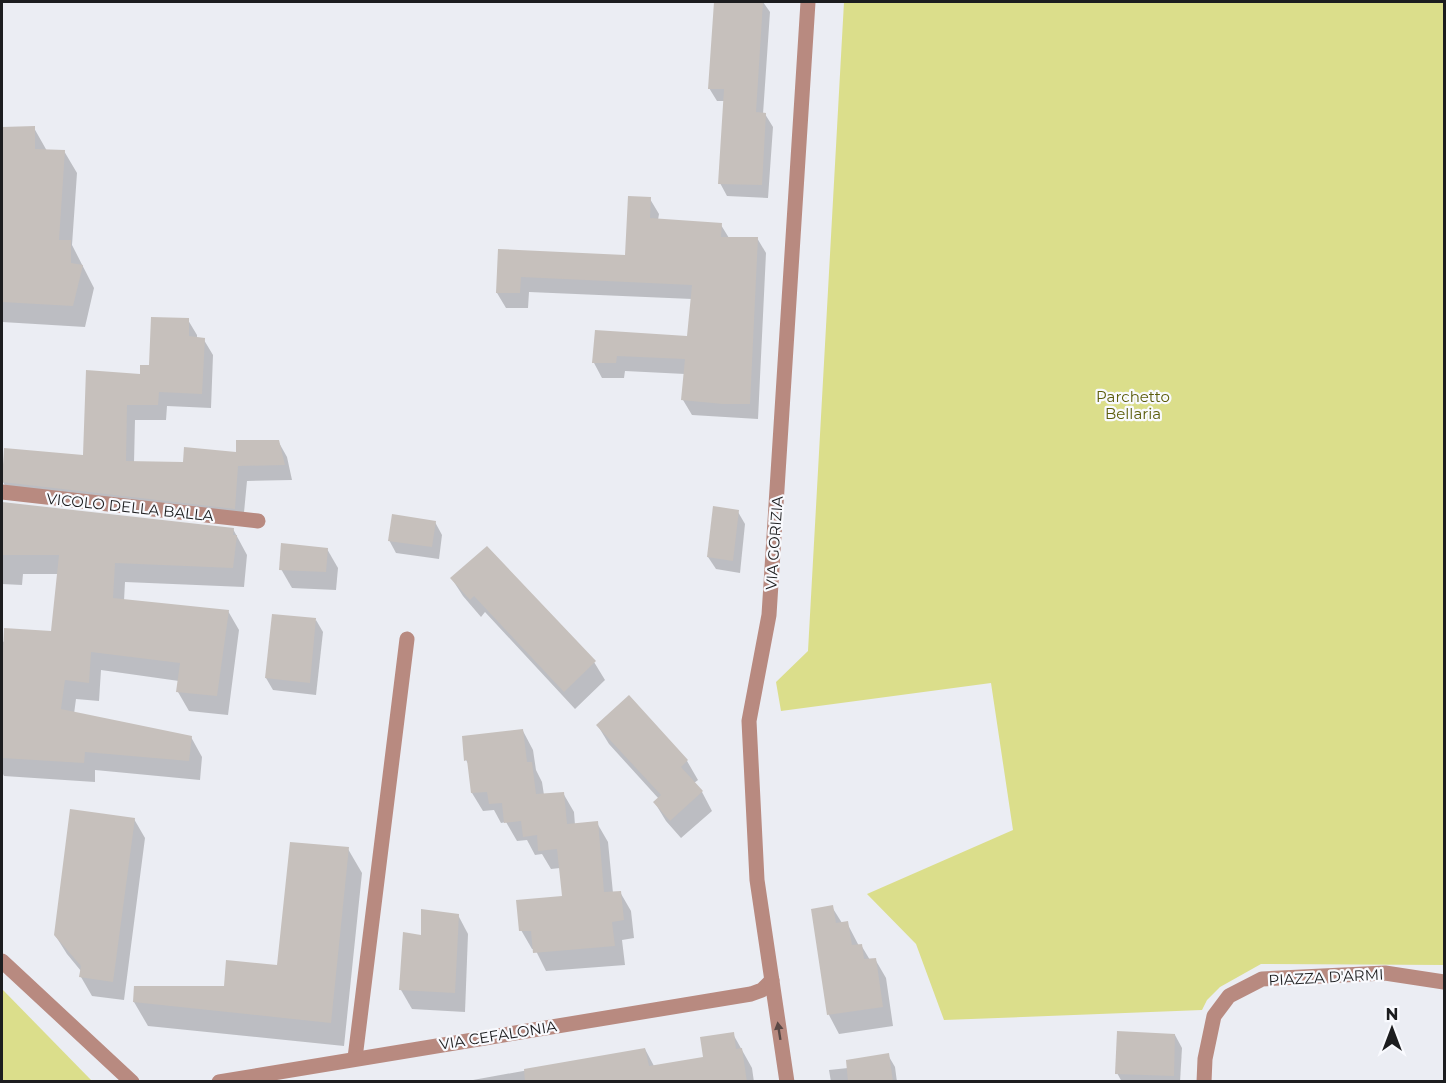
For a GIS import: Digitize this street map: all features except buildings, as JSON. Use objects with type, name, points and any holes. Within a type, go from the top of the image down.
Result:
[{"type":"street","name":"VIA GORIZIA","points":[[787,1082],[757,880],[749,721],[770,615],[808,2]]},
{"type":"street","name":"VICOLO DELLA BALLA","points":[[2,492],[258,521]]},
{"type":"street","points":[[354,1058],[407,639]]},
{"type":"street","points":[[2,961],[132,1082]]},
{"type":"street","name":"PIAZZA D'ARMI","points":[[1204,1082],[1205,1059],[1214,1016],[1229,996],[1263,980],[1386,973],[1444,982]]},
{"type":"street","name":"VIA CEFALONIA","points":[[219,1082],[752,994],[762,990],[771,980]]},
{"type":"green space","name":"Parchetto Bellaria","points":[[844,2],[1444,2],[1444,965],[1261,964],[1220,987],[1207,1000],[1202,1010],[944,1020],[916,944],[867,894],[1013,830],[991,683],[781,711],[776,682],[808,651]]},
{"type":"green space","points":[[2,989],[92,1081],[2,1081]]}]
